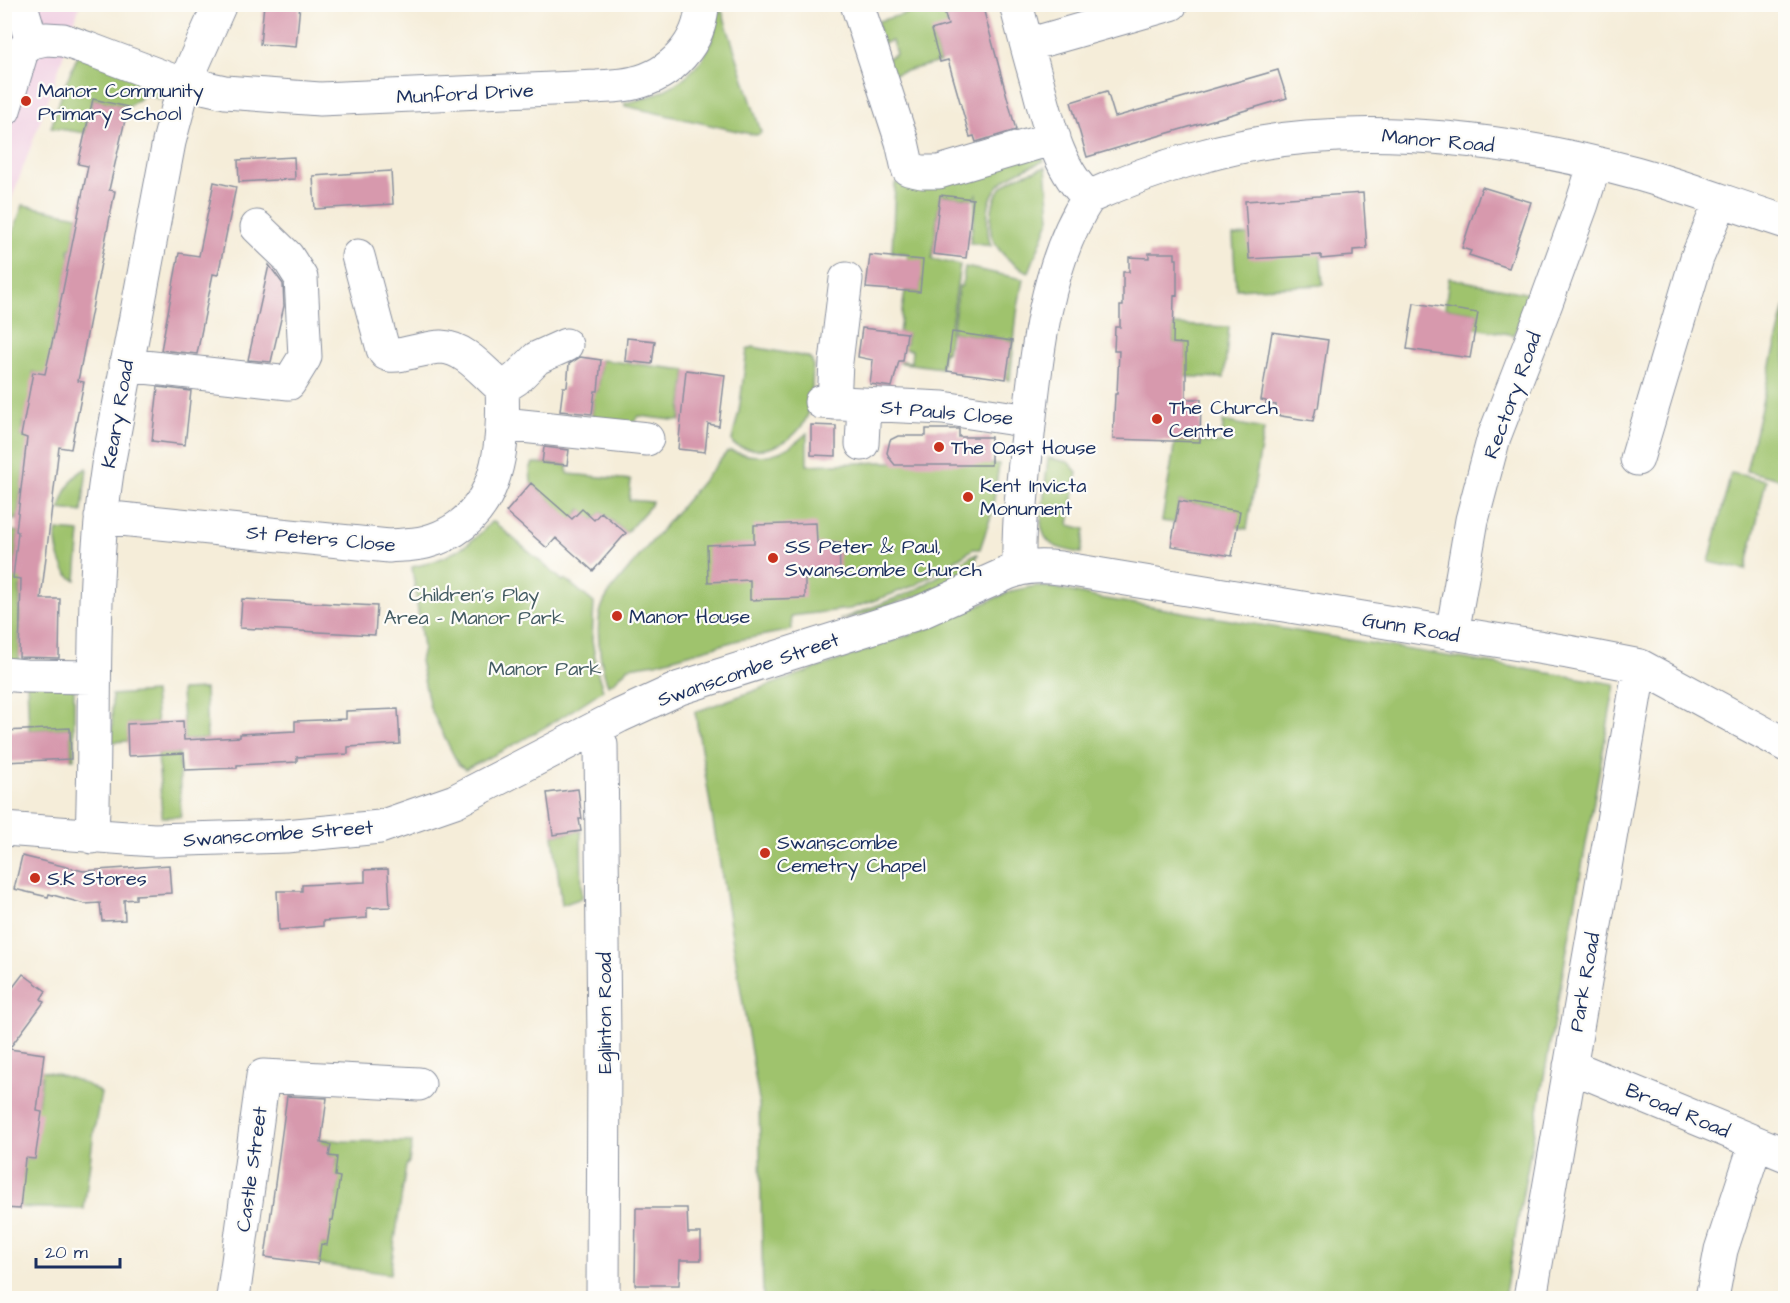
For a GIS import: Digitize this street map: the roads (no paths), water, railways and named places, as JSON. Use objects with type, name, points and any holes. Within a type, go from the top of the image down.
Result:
[{"type":"street","points":[[4,110],[20,56],[24,48],[32,42],[22,12],[22,4]]},
{"type":"street","name":"Keary Road","points":[[92,837],[96,586],[101,517],[108,465],[167,154],[185,83],[220,4]]},
{"type":"street","name":"Munford Drive","points":[[32,42],[46,39],[63,40],[185,83],[225,92],[320,99],[586,87],[630,84],[657,74],[684,54],[698,28],[702,4]]},
{"type":"street","points":[[858,4],[902,142],[908,169],[939,172],[1054,138]]},
{"type":"street","points":[[1016,4],[1054,138],[1074,181],[1079,189],[1089,197],[1071,230],[1054,276],[1043,326],[1029,421],[1020,514],[1019,568]]},
{"type":"street","points":[[1027,45],[1171,4]]},
{"type":"street","name":"Manor Road","points":[[1089,197],[1128,179],[1193,159],[1264,143],[1306,137],[1394,134],[1450,137],[1594,163],[1655,178],[1785,222]]},
{"type":"street","name":"Rectory Road","points":[[1452,634],[1472,520],[1494,437],[1549,297],[1594,163]]},
{"type":"street","points":[[1637,459],[1697,258],[1721,201]]},
{"type":"street","points":[[126,365],[289,382],[305,357],[301,278],[288,256],[257,227]]},
{"type":"street","points":[[358,256],[382,349],[385,353],[392,355],[440,347],[457,351],[502,388],[551,352]]},
{"type":"street","name":"St Pauls Close","points":[[846,279],[836,362],[839,403],[862,444]]},
{"type":"street","name":"St Peters Close","points":[[101,517],[389,546],[430,541],[457,528],[481,503],[490,487],[499,461],[503,424],[502,388]]},
{"type":"street","name":"St Pauls Close","points":[[839,403],[959,410],[1029,421]]},
{"type":"street","points":[[503,424],[647,438]]},
{"type":"street","name":"Gunn Road","points":[[1019,568],[1036,566],[1059,568],[1586,655],[1640,666],[1785,745]]},
{"type":"street","name":"Swanscombe Street","points":[[5,830],[154,840],[286,836],[380,827],[455,801],[620,716],[693,683],[921,612],[1019,568]]},
{"type":"street","name":"Park Road","points":[[1530,1299],[1640,666]]},
{"type":"street","points":[[4,674],[93,677]]},
{"type":"street","name":"Eglinton Road","points":[[596,728],[601,745],[603,864],[603,1299]]},
{"type":"street","name":"Broad Road","points":[[1570,1066],[1771,1149]]},
{"type":"street","name":"Castle Street","points":[[233,1299],[263,1076],[419,1084]]},
{"type":"street","points":[[1712,1299],[1721,1250],[1771,1149]]},
{"type":"place","name":"Manor Community Primary School","points":[[26,101]]},
{"type":"place","name":"The Church Centre","points":[[1157,419]]},
{"type":"place","name":"The Oast House","points":[[939,447]]},
{"type":"place","name":"Kent Invicta Monument","points":[[968,497]]},
{"type":"place","name":"SS Peter & Paul, Swanscombe Church","points":[[773,558]]},
{"type":"place","name":"Manor House","points":[[617,616]]},
{"type":"place","name":"Swanscombe Cemetry Chapel","points":[[765,853]]},
{"type":"place","name":"S.K Stores","points":[[35,878]]},
{"type":"park label","name":"Children's Play Area - Manor Park","points":[[474,606]]},
{"type":"park label","name":"Manor Park","points":[[545,668]]}]
